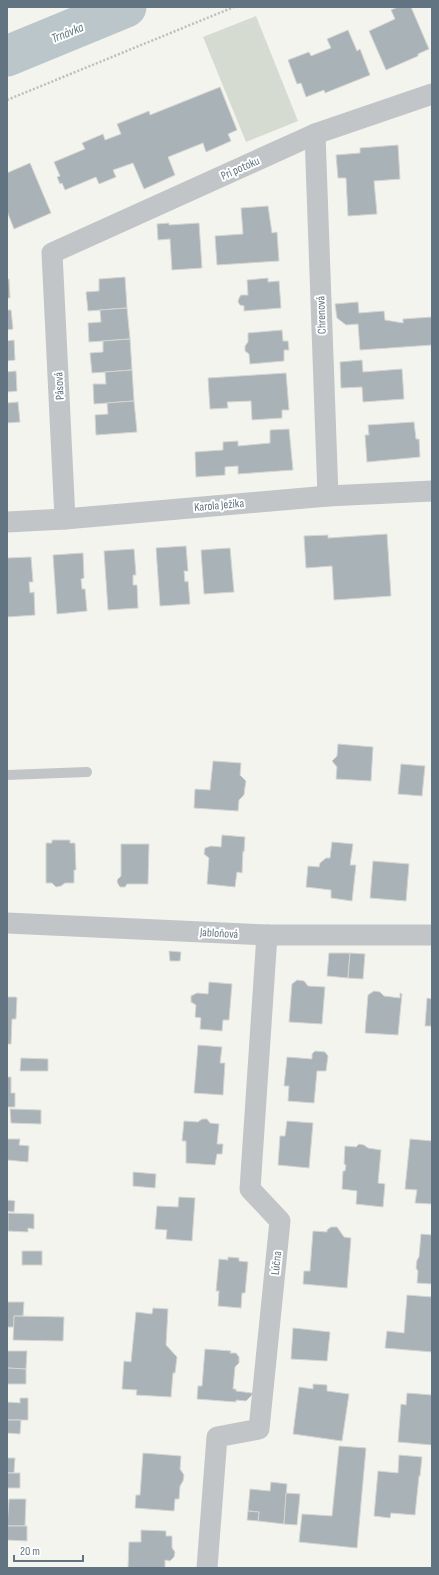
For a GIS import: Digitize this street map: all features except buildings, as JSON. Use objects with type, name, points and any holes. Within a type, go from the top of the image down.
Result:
[{"type":"street","name":"Pri potoku","points":[[52,253],[315,134],[432,94]]},
{"type":"street","name":"Chrenová","points":[[315,134],[328,496]]},
{"type":"street","name":"Pásová","points":[[52,253],[65,519]]},
{"type":"street","name":"Karola Ježíka","points":[[7,522],[65,519],[328,496],[432,491]]},
{"type":"street","name":"Jabloňová","points":[[7,923],[267,935],[432,935]]},
{"type":"street","name":"Lúčna","points":[[208,1568],[217,1437],[259,1428],[280,1221],[250,1189],[267,935]]},
{"type":"lane","points":[[7,775],[87,772]]},
{"type":"path","points":[[7,100],[234,7]]},
{"type":"shaded area","points":[[256,16],[298,121],[246,142],[203,37]]},
{"type":"waterway","name":"Trnávka","points":[[7,56],[126,7]]}]
